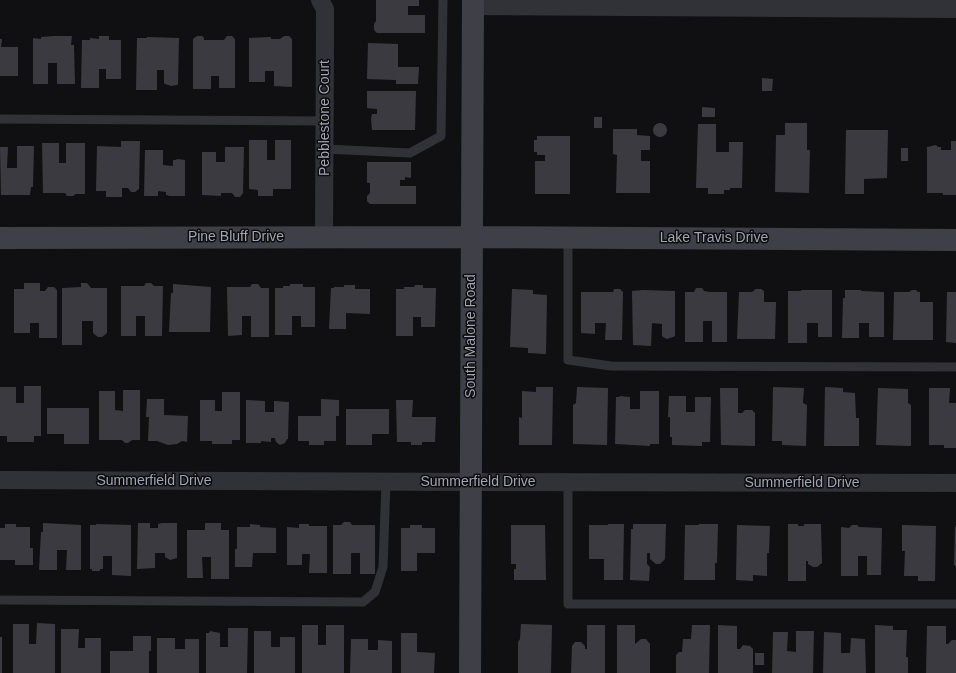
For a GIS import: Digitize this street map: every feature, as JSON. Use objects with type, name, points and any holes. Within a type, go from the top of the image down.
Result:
[{"type":"street","name":"Pebblestone Court","points":[[320,0],[325,8],[324,237]]},
{"type":"street","points":[[473,3],[956,9]]},
{"type":"street","name":"South Malone Road","points":[[470,673],[473,3]]},
{"type":"street","name":"Pine Bluff Drive","points":[[0,238],[471,237]]},
{"type":"street","name":"Lake Travis Drive","points":[[471,237],[956,240]]},
{"type":"street","name":"Summerfield Drive","points":[[0,480],[956,483]]},
{"type":"lane","points":[[325,150],[410,153],[441,136],[444,0]]},
{"type":"lane","points":[[0,119],[325,121]]},
{"type":"lane","points":[[568,237],[568,360],[611,366],[956,367]]},
{"type":"lane","points":[[0,600],[363,602],[375,592],[383,567],[386,482]]},
{"type":"lane","points":[[568,482],[568,604],[956,604]]},
{"type":"building","points":[[376,0],[419,0],[419,6],[408,6],[408,15],[425,15],[425,33],[377,33],[374,30],[374,24],[376,21]]},
{"type":"building","points":[[72,36],[71,45],[74,45],[75,84],[57,84],[57,63],[48,63],[48,84],[33,84],[33,38],[41,39],[41,37]]},
{"type":"building","points":[[99,36],[109,36],[109,40],[121,40],[121,79],[106,79],[106,69],[99,69],[99,88],[81,88],[82,40],[90,40],[90,38],[99,39]]},
{"type":"building","points":[[197,36],[202,36],[204,40],[224,40],[227,36],[232,36],[235,39],[235,88],[219,88],[219,76],[211,76],[211,89],[193,89],[193,39]]},
{"type":"building","points":[[284,36],[289,36],[292,39],[292,87],[274,86],[274,71],[265,71],[265,82],[249,82],[249,38],[271,37],[271,39],[280,39]]},
{"type":"building","points":[[137,38],[179,38],[177,85],[171,86],[165,84],[164,70],[157,70],[157,90],[136,90]]},
{"type":"building","points":[[0,39],[2,39],[1,47],[18,47],[18,76],[0,76]]},
{"type":"building","points":[[368,43],[398,44],[398,67],[419,67],[418,84],[396,84],[396,80],[367,79]]},
{"type":"building","points":[[762,78],[773,79],[772,91],[762,91]]},
{"type":"building","points":[[367,91],[416,91],[415,130],[372,130],[372,114],[377,114],[377,109],[367,108]]},
{"type":"building","points":[[702,107],[715,108],[715,117],[702,117]]},
{"type":"building","points":[[594,117],[602,117],[602,128],[594,128]]},
{"type":"building","points":[[657,123],[663,123],[667,127],[667,133],[663,137],[657,137],[653,133],[653,127]]},
{"type":"building","points":[[785,123],[807,123],[807,150],[810,150],[809,193],[775,192],[776,135],[785,135]]},
{"type":"building","points":[[698,124],[716,124],[716,152],[729,152],[729,142],[743,142],[742,188],[730,188],[730,190],[724,190],[724,194],[708,194],[708,188],[696,188]]},
{"type":"building","points":[[613,129],[637,129],[637,135],[650,136],[650,150],[641,150],[641,161],[650,161],[650,193],[616,193],[617,155],[613,154]]},
{"type":"building","points":[[846,130],[888,130],[887,178],[864,179],[864,194],[845,194]]},
{"type":"building","points":[[537,136],[570,136],[570,194],[535,194],[535,161],[545,161],[545,155],[537,155],[537,152],[534,152],[534,140],[537,140]]},
{"type":"building","points":[[249,140],[267,140],[267,160],[275,160],[275,140],[291,140],[291,189],[273,189],[273,196],[258,196],[258,190],[249,189]]},
{"type":"building","points":[[121,141],[140,141],[139,189],[135,192],[131,192],[128,188],[122,188],[122,197],[106,197],[106,191],[96,191],[97,146],[121,147]]},
{"type":"building","points":[[951,141],[956,141],[956,195],[927,193],[927,147],[936,145],[941,147],[941,150],[951,150]]},
{"type":"building","points":[[42,143],[59,143],[59,163],[66,163],[66,143],[85,143],[85,194],[67,196],[65,193],[43,193]]},
{"type":"building","points":[[17,146],[34,146],[33,187],[31,187],[30,195],[1,195],[0,147],[8,147],[7,168],[17,168]]},
{"type":"building","points":[[225,147],[244,147],[243,193],[240,197],[235,197],[232,193],[221,193],[221,196],[202,195],[202,152],[216,152],[216,162],[225,162]]},
{"type":"building","points":[[901,148],[908,148],[908,161],[901,161]]},
{"type":"building","points":[[145,150],[163,150],[163,165],[173,166],[173,160],[185,160],[185,196],[170,196],[166,195],[166,192],[158,191],[158,196],[144,196]]},
{"type":"building","points":[[367,162],[411,162],[411,178],[405,177],[405,180],[400,180],[400,186],[416,186],[416,204],[370,204],[367,201],[367,196],[370,193],[370,183],[367,183]]},
{"type":"building","points":[[24,283],[40,283],[40,291],[45,291],[48,287],[54,287],[57,290],[57,338],[39,338],[39,323],[30,323],[30,333],[14,333],[14,289],[24,289]]},
{"type":"building","points":[[81,283],[87,283],[91,288],[107,288],[107,333],[102,337],[98,337],[93,333],[93,321],[82,321],[82,345],[62,345],[62,288],[81,287]]},
{"type":"building","points":[[146,283],[151,283],[154,286],[163,286],[162,336],[145,336],[145,316],[136,316],[136,336],[121,336],[121,286],[144,286]]},
{"type":"building","points":[[173,284],[211,287],[210,332],[169,332],[171,293],[173,293]]},
{"type":"building","points":[[252,284],[258,284],[261,288],[269,288],[269,337],[251,337],[251,316],[242,316],[242,335],[228,336],[227,287],[250,287]]},
{"type":"building","points":[[290,284],[303,284],[303,287],[315,287],[315,327],[301,327],[301,316],[292,316],[292,335],[275,335],[275,288],[283,288],[283,286],[290,286]]},
{"type":"building","points":[[344,285],[355,285],[355,289],[370,289],[370,314],[346,313],[346,329],[329,329],[331,288],[344,287]]},
{"type":"building","points":[[415,285],[423,285],[423,288],[436,288],[435,327],[421,327],[421,317],[413,317],[413,336],[396,336],[396,289],[414,287]]},
{"type":"building","points":[[696,288],[702,288],[704,291],[710,292],[727,292],[727,342],[712,342],[712,321],[703,321],[703,342],[685,342],[685,292],[694,292]]},
{"type":"building","points":[[512,289],[533,290],[533,294],[547,295],[546,354],[528,353],[528,348],[510,347]]},
{"type":"building","points":[[614,289],[620,289],[623,292],[622,340],[605,340],[606,323],[595,323],[595,334],[581,333],[581,292],[613,292]]},
{"type":"building","points":[[756,289],[761,289],[764,291],[764,302],[776,302],[775,339],[737,339],[739,292],[752,292]]},
{"type":"building","points":[[832,290],[832,337],[818,337],[818,323],[807,323],[807,343],[788,343],[788,291]]},
{"type":"building","points":[[845,290],[884,292],[884,337],[869,337],[869,323],[859,323],[859,338],[842,338],[843,298],[845,298]]},
{"type":"building","points":[[912,290],[920,292],[920,302],[933,302],[933,340],[893,340],[894,292],[909,292]]},
{"type":"building","points":[[632,291],[675,291],[675,336],[667,339],[663,337],[662,324],[652,323],[651,346],[633,345]]},
{"type":"building","points":[[947,292],[956,292],[956,343],[946,342]]},
{"type":"building","points":[[24,386],[41,386],[41,436],[34,436],[34,442],[7,442],[7,436],[0,436],[0,387],[16,387],[16,403],[24,403]]},
{"type":"building","points":[[536,387],[553,387],[552,445],[519,445],[519,417],[522,418],[522,391],[536,392]]},
{"type":"building","points":[[577,387],[608,388],[607,445],[573,444],[573,405],[576,403]]},
{"type":"building","points":[[773,387],[804,388],[803,403],[807,405],[806,446],[782,445],[782,441],[772,441]]},
{"type":"building","points":[[825,387],[843,388],[843,392],[855,393],[856,418],[859,418],[859,446],[824,446]]},
{"type":"building","points":[[720,388],[738,388],[738,413],[742,413],[745,410],[752,410],[755,413],[755,446],[721,445]]},
{"type":"building","points":[[878,388],[908,389],[908,403],[911,405],[911,446],[876,445]]},
{"type":"building","points":[[929,388],[950,388],[949,403],[956,403],[956,448],[944,448],[944,445],[929,445]]},
{"type":"building","points":[[123,390],[140,390],[140,440],[132,440],[125,443],[122,440],[99,440],[99,391],[115,391],[115,410],[123,411]]},
{"type":"building","points":[[640,391],[659,391],[659,444],[650,444],[650,446],[615,444],[616,397],[630,397],[630,409],[640,409]]},
{"type":"building","points":[[222,392],[240,392],[240,440],[232,440],[232,444],[212,444],[212,441],[200,441],[200,400],[215,400],[215,411],[222,411]]},
{"type":"building","points":[[669,396],[686,396],[686,412],[695,412],[695,397],[711,397],[710,442],[702,442],[702,446],[672,445],[672,437],[670,437],[670,417],[668,417]]},
{"type":"building","points":[[147,399],[164,399],[164,415],[188,416],[187,442],[182,441],[177,444],[168,445],[157,441],[148,441],[149,417],[146,417]]},
{"type":"building","points":[[321,399],[339,400],[339,416],[336,416],[336,441],[324,441],[324,445],[309,445],[309,441],[298,441],[298,416],[321,416]]},
{"type":"building","points":[[246,400],[265,401],[265,412],[274,412],[274,401],[289,402],[288,439],[285,443],[280,445],[276,442],[275,438],[271,438],[271,442],[261,441],[261,443],[246,443]]},
{"type":"building","points":[[396,400],[413,400],[412,417],[436,417],[435,442],[422,442],[422,445],[411,445],[411,442],[397,442]]},
{"type":"building","points":[[47,408],[89,408],[89,444],[64,444],[64,434],[47,434]]},
{"type":"building","points":[[346,409],[389,409],[389,434],[372,434],[372,445],[346,445]]},
{"type":"building","points":[[344,522],[350,522],[352,525],[375,525],[375,574],[360,574],[360,553],[351,553],[351,574],[333,574],[333,525],[341,525]]},
{"type":"building","points":[[43,523],[81,525],[81,570],[66,570],[67,550],[57,550],[57,570],[39,570],[41,532],[43,532]]},
{"type":"building","points":[[138,523],[150,523],[150,528],[158,528],[158,524],[177,523],[177,558],[170,560],[165,557],[165,553],[155,553],[155,568],[137,569]]},
{"type":"building","points":[[205,523],[221,523],[221,530],[229,530],[229,579],[211,579],[211,557],[202,557],[203,578],[187,578],[187,530],[205,530]]},
{"type":"building","points":[[5,524],[16,524],[16,527],[30,527],[30,548],[33,548],[33,565],[15,565],[15,560],[0,560],[0,528],[5,528]]},
{"type":"building","points":[[250,524],[260,525],[260,527],[276,528],[276,553],[253,553],[252,567],[235,567],[237,527],[250,527]]},
{"type":"building","points":[[299,524],[309,524],[309,526],[327,526],[327,573],[309,573],[310,554],[302,554],[302,565],[287,565],[287,527],[299,528]]},
{"type":"building","points":[[624,524],[623,580],[604,580],[604,559],[589,559],[589,525]]},
{"type":"building","points":[[633,524],[666,524],[665,559],[660,564],[656,564],[650,559],[650,553],[647,553],[647,564],[650,567],[649,581],[630,580],[631,529],[633,529]]},
{"type":"building","points":[[718,524],[715,580],[684,580],[685,525]]},
{"type":"building","points":[[788,524],[798,524],[798,526],[804,526],[804,524],[821,524],[822,563],[817,567],[813,567],[808,564],[808,561],[806,561],[806,581],[788,581]]},
{"type":"building","points":[[90,525],[131,525],[131,576],[112,575],[112,556],[103,556],[103,569],[100,569],[100,571],[92,571],[92,569],[90,569]]},
{"type":"building","points":[[410,525],[422,525],[422,528],[435,528],[435,553],[417,553],[417,571],[401,571],[401,528],[410,528]]},
{"type":"building","points":[[511,525],[545,525],[546,580],[514,580],[514,569],[516,569],[516,564],[511,564]]},
{"type":"building","points":[[737,525],[770,526],[769,553],[767,553],[767,576],[753,575],[753,581],[736,580]]},
{"type":"building","points":[[852,525],[857,525],[859,527],[882,528],[881,575],[867,575],[867,556],[858,556],[858,576],[841,576],[841,527],[849,528]]},
{"type":"building","points":[[902,525],[936,526],[935,581],[918,581],[918,576],[904,576],[905,551],[902,551]]},
{"type":"building","points":[[956,526],[956,566],[954,565]]},
{"type":"building","points":[[37,623],[55,624],[55,673],[13,673],[13,624],[29,624],[29,644],[36,644]]},
{"type":"building","points":[[521,624],[552,625],[551,673],[518,673],[518,642],[520,639]]},
{"type":"building","points":[[302,625],[318,625],[318,645],[326,645],[326,625],[344,625],[344,673],[302,673]]},
{"type":"building","points":[[587,625],[605,625],[605,673],[571,673],[572,646],[575,642],[581,642],[585,646],[585,649],[587,649]]},
{"type":"building","points":[[617,625],[635,625],[635,644],[641,639],[646,639],[650,644],[650,673],[617,673]]},
{"type":"building","points":[[692,625],[710,625],[709,673],[676,673],[676,655],[679,652],[682,652],[683,639],[691,639]]},
{"type":"building","points":[[718,625],[737,626],[737,649],[740,649],[743,645],[750,646],[753,649],[753,673],[718,673]]},
{"type":"building","points":[[875,625],[893,626],[893,630],[907,630],[906,657],[908,657],[908,673],[875,673]]},
{"type":"building","points":[[927,626],[946,626],[946,644],[952,640],[956,640],[956,673],[926,673]]},
{"type":"building","points":[[228,628],[248,628],[247,673],[206,673],[206,633],[209,633],[210,631],[220,633],[220,647],[228,647]]},
{"type":"building","points":[[61,629],[79,629],[78,648],[85,648],[85,638],[101,638],[101,673],[61,673]]},
{"type":"building","points":[[254,631],[271,631],[271,647],[280,647],[280,637],[295,637],[295,673],[254,673]]},
{"type":"building","points":[[796,631],[814,631],[813,673],[772,673],[773,632],[788,632],[787,651],[796,652]]},
{"type":"building","points":[[824,632],[841,633],[841,653],[850,653],[851,638],[865,639],[866,673],[823,673]]},
{"type":"building","points":[[401,633],[417,633],[417,652],[435,653],[434,673],[401,673]]},
{"type":"building","points":[[133,636],[151,636],[149,673],[110,673],[110,651],[133,651]]},
{"type":"building","points":[[0,637],[2,637],[2,673],[0,673]]},
{"type":"building","points":[[157,638],[175,638],[175,649],[185,649],[185,639],[199,639],[199,673],[157,673]]},
{"type":"building","points":[[351,639],[368,639],[368,650],[378,650],[378,640],[392,641],[392,673],[350,673]]},
{"type":"building","points":[[755,653],[764,653],[764,665],[755,665]]}]
